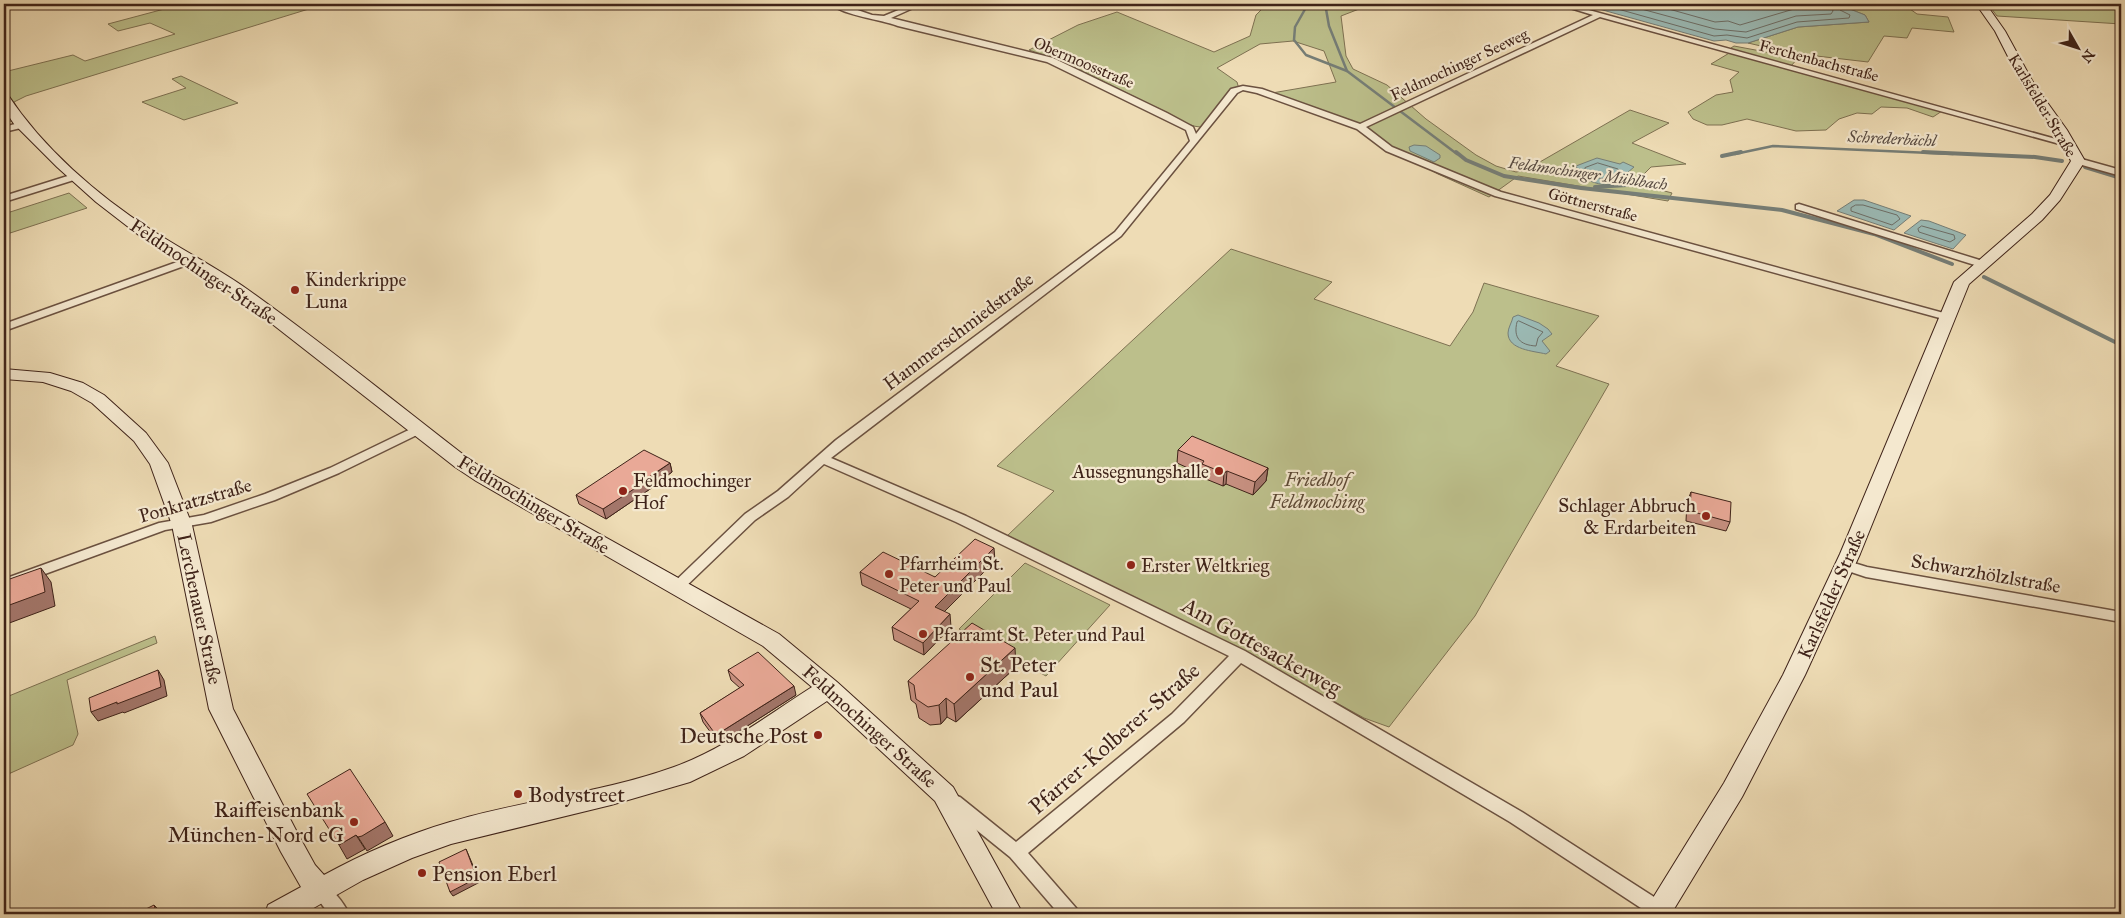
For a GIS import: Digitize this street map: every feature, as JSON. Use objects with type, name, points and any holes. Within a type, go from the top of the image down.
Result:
[{"type":"main road","name":"Feldmochinger Straße","points":[[4,98],[8,107],[22,125],[74,178],[132,224],[191,260],[274,316],[483,477],[771,640],[829,688]]},
{"type":"main road","name":"Lerchenauer Straße","points":[[4,374],[44,377],[74,386],[98,399],[122,418],[140,437],[159,463],[182,525],[221,709],[290,844],[306,873],[320,890]]},
{"type":"main road","name":"Karlsfelder Straße","points":[[1658,912],[1733,790],[1794,675],[1844,565]]},
{"type":"main road","points":[[278,914],[320,890]]},
{"type":"street","name":"Obermoosstraße","points":[[834,4],[860,14],[885,18],[902,24],[1050,60],[1164,114],[1190,129],[1194,140]]},
{"type":"street","points":[[885,18],[898,11],[919,4]]},
{"type":"street","name":"Ferchenbachstraße","points":[[1560,4],[2070,144]]},
{"type":"street","name":"Karlsfelder Straße","points":[[1844,565],[1962,282],[2037,217],[2055,197],[2078,161],[2070,144],[2028,84],[2000,31],[1981,4]]},
{"type":"street","name":"Feldmochinger Seeweg","points":[[1360,127],[1599,15]]},
{"type":"street","name":"Hammerschmiedstraße","points":[[676,587],[750,517],[783,494],[840,443],[1118,234],[1234,91],[1243,88]]},
{"type":"street","name":"Göttnerstraße","points":[[1243,88],[1259,91],[1360,127],[1389,149],[1498,194],[1947,317]]},
{"type":"street","points":[[4,130],[22,125]]},
{"type":"street","points":[[2078,161],[2121,174]]},
{"type":"street","points":[[4,199],[74,178]]},
{"type":"street","points":[[1800,207],[1982,264]]},
{"type":"street","points":[[4,328],[89,296],[107,293],[191,260]]},
{"type":"street","name":"Ponkratzstraße","points":[[4,584],[164,526],[207,520],[281,494],[352,463],[419,429]]},
{"type":"street","name":"Am Gottesackerweg","points":[[824,459],[961,519],[1240,655],[1516,817],[1658,912]]},
{"type":"street","name":"Schwarzhölzlstraße","points":[[1844,565],[1866,572],[2121,617]]},
{"type":"street","name":"Pfarrer-Kolberer-Straße","points":[[1016,852],[1178,718],[1240,655]]},
{"type":"street","points":[[320,890],[404,849],[451,833],[611,795],[681,775],[735,749],[829,688]]},
{"type":"street","name":"Feldmochinger Straße","points":[[829,688],[944,794],[1010,914]]},
{"type":"street","points":[[944,794],[1016,852],[1070,914]]},
{"type":"street","name":"Lerchenauer Straße","points":[[320,890],[340,914]]},
{"type":"green space","points":[[183,4],[325,4],[26,96],[14,102],[22,118],[4,123],[4,72],[73,55],[85,61],[175,34],[150,23],[118,31],[108,24]]},
{"type":"green space","points":[[1267,4],[1372,4],[1341,16],[1346,56],[1353,69],[1387,85],[1426,119],[1476,155],[1496,166],[1516,172],[1526,170],[1630,110],[1669,123],[1632,143],[1686,164],[1651,167],[1635,183],[1672,193],[1668,201],[1518,176],[1489,197],[1438,174],[1391,149],[1361,127],[1272,93],[1336,82],[1324,51],[1293,41],[1260,44],[1217,68],[1237,82],[1239,89],[1214,117],[1200,127],[1185,123],[1080,70],[1029,50],[1078,25],[1117,12],[1214,52],[1250,36],[1256,15]]},
{"type":"green space","points":[[1837,4],[1903,4],[1917,14],[1948,17],[1954,32],[1912,28],[1907,38],[1884,36],[1868,62],[1791,53],[1748,43],[1798,27],[1869,22],[1865,15]]},
{"type":"green space","points":[[1988,4],[2121,4],[2121,24],[1997,16]]},
{"type":"green space","points":[[1734,46],[1798,58],[1791,66],[1945,109],[1933,117],[1907,108],[1881,107],[1872,114],[1857,113],[1839,119],[1826,130],[1796,131],[1747,119],[1722,125],[1707,125],[1693,119],[1688,112],[1716,95],[1733,92],[1730,80],[1739,72],[1711,64],[1731,52],[1731,48]]},
{"type":"green space","points":[[181,76],[238,103],[184,120],[142,102],[186,88],[172,79]]},
{"type":"green space","points":[[69,193],[87,208],[4,235],[4,214]]},
{"type":"green space","name":"Friedhof Feldmoching","points":[[1231,249],[1332,282],[1314,299],[1450,346],[1473,312],[1484,283],[1599,316],[1556,366],[1609,384],[1475,616],[1389,727],[1364,718],[1239,649],[1007,536],[1054,491],[997,466]]},
{"type":"green space","points":[[1025,563],[1110,605],[1046,676],[959,629]]},
{"type":"green space","points":[[155,636],[157,643],[67,680],[78,734],[73,745],[4,776],[4,698]]},
{"type":"water","points":[[1581,4],[1837,4],[1865,15],[1869,22],[1798,27],[1748,43],[1736,43],[1726,40],[1714,41]]},
{"type":"water","points":[[1414,145],[1426,146],[1440,155],[1440,158],[1434,162],[1410,151],[1409,147]]},
{"type":"water","points":[[1597,158],[1620,164],[1623,162],[1634,167],[1620,179],[1610,184],[1599,184],[1582,178],[1576,166]]},
{"type":"water","points":[[1854,200],[1864,200],[1911,216],[1894,230],[1837,211]]},
{"type":"water","points":[[1921,220],[1929,221],[1966,235],[1953,249],[1904,233]]},
{"type":"water","points":[[1518,315],[1539,323],[1548,329],[1552,334],[1542,341],[1550,351],[1546,354],[1529,351],[1512,343],[1509,339],[1508,331],[1513,317]]},
{"type":"building","points":[[1192,436],[1268,468],[1255,482],[1202,464],[1204,461],[1178,450]]},
{"type":"building","points":[[644,450],[670,463],[649,477],[651,478],[603,509],[576,495]]},
{"type":"building","points":[[1691,492],[1731,502],[1730,522],[1690,511]]},
{"type":"building","points":[[975,539],[994,548],[935,607],[950,614],[923,643],[892,627],[919,601],[860,572],[883,552],[935,577]]},
{"type":"building","points":[[41,568],[45,592],[4,607],[4,581]]},
{"type":"building","points":[[972,623],[1015,648],[954,704],[946,698],[939,705],[928,707],[916,699],[914,685],[908,681]]},
{"type":"building","points":[[758,652],[794,686],[716,735],[700,713],[744,685],[728,670]]},
{"type":"building","points":[[158,670],[161,687],[91,712],[89,698]]},
{"type":"building","name":"Raiffeisenbank München-Nord eG","points":[[350,769],[385,822],[362,836],[358,837],[356,835],[339,845],[307,794]]},
{"type":"building","points":[[466,849],[477,878],[450,892],[439,862]]},
{"type":"building","points":[[154,905],[157,914],[136,914]]},
{"type":"waterway","name":"Feldmochinger Mühlbach","points":[[1308,4],[1295,27],[1294,40],[1306,55],[1347,71]]},
{"type":"waterway","points":[[1330,4],[1326,9],[1329,26],[1347,71]]},
{"type":"waterway","name":"Feldmochinger Mühlbach","points":[[1347,71],[1457,154]]},
{"type":"waterway","name":"Schrederbächl","points":[[1735,154],[1773,146],[1953,154]]},
{"type":"waterway","name":"Feldmochinger Mühlbach","points":[[1456,152],[1466,160],[1504,176],[1581,188],[1782,210],[1874,234],[1952,264]]},
{"type":"waterway","name":"Schrederbächl","points":[[1722,156],[1741,152]]},
{"type":"waterway","name":"Schrederbächl","points":[[1923,152],[2035,157],[2062,161]]},
{"type":"waterway","name":"Schrederbächl","points":[[2085,167],[2121,178]]},
{"type":"waterway","name":"Schrederbächl","points":[[1595,187],[1627,185]]},
{"type":"waterway","name":"Feldmochinger Mühlbach","points":[[1984,277],[2121,345]]},
{"type":"place","name":"Kinderkrippe Luna","points":[[295,290]]},
{"type":"place","name":"Aussegnungshalle","points":[[1219,471]]},
{"type":"place","name":"Feldmochinger Hof","points":[[623,491]]},
{"type":"place","name":"Schlager Abbruch & Erdarbeiten","points":[[1706,516]]},
{"type":"place","name":"Erster Weltkrieg","points":[[1131,565]]},
{"type":"place","name":"Pfarrheim St. Peter und Paul","points":[[889,574]]},
{"type":"place","name":"Pfarramt St. Peter und Paul","points":[[923,634]]},
{"type":"place","name":"St. Peter und Paul","points":[[970,677]]},
{"type":"place","name":"Deutsche Post","points":[[818,735]]},
{"type":"place","name":"Bodystreet","points":[[518,794]]},
{"type":"place","name":"Raiffeisenbank München-Nord eG","points":[[354,822]]},
{"type":"place","name":"Pension Eberl","points":[[422,873]]}]
